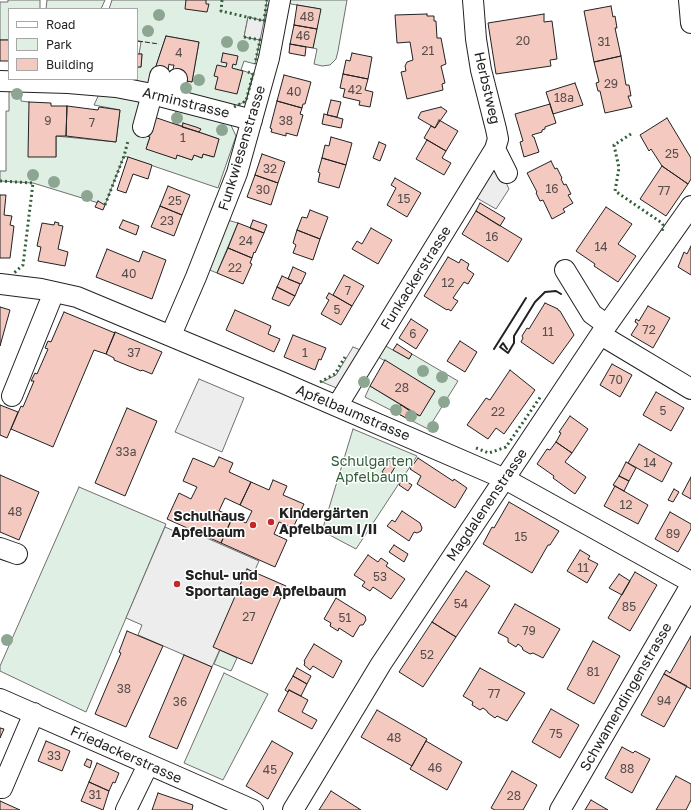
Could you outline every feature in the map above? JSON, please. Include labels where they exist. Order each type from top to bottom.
[{"type":"street","name":"Funkwiesenstrasse","points":[[171,335],[199,270],[235,179],[269,58],[280,0]]},
{"type":"street","name":"Herbstweg","points":[[474,0],[476,39],[481,70],[498,139],[495,149],[507,173]]},
{"type":"street","points":[[689,0],[691,23]]},
{"type":"street","name":"Arminstrasse","points":[[0,80],[116,87],[163,88],[252,120]]},
{"type":"street","points":[[143,127],[163,88]]},
{"type":"street","name":"Funkackerstrasse","points":[[337,406],[495,149]]},
{"type":"street","name":"Magdalenenstrasse","points":[[293,810],[374,674],[604,330],[691,206]]},
{"type":"street","points":[[565,270],[592,314],[604,330],[691,389]]},
{"type":"street","name":"Apfelbaumstrasse","points":[[0,284],[41,288],[78,297],[171,335],[505,478],[691,583]]},
{"type":"street","points":[[12,396],[54,292]]},
{"type":"street","name":"Schwamendingenstrasse","points":[[560,810],[691,583]]},
{"type":"street","name":"Friedackerstrasse","points":[[0,699],[253,810]]},
{"type":"street","points":[[0,788],[2,788],[34,714]]},
{"type":"street","points":[[126,810],[148,765]]},
{"type":"green space","points":[[8,0],[40,0],[40,8],[8,8],[8,40],[0,40],[0,2],[8,2]]},
{"type":"green space","points":[[47,0],[105,0],[101,8],[46,8]]},
{"type":"green space","points":[[112,0],[267,0],[264,21],[248,17],[244,37],[260,40],[255,64],[244,61],[241,70],[253,74],[246,101],[232,108],[181,94],[184,80],[192,82],[199,42],[166,36],[153,75],[151,88],[127,80],[138,80],[138,67],[141,67],[142,54],[139,54],[141,42],[138,41],[138,8],[109,8]]},
{"type":"green space","points":[[289,0],[347,0],[336,59],[330,65],[322,66],[314,64],[317,49],[313,48],[320,9],[291,4]]},
{"type":"green space","points":[[9,89],[21,89],[21,101],[29,102],[56,157],[56,136],[116,142],[120,110],[94,105],[100,92],[141,100],[145,135],[150,137],[147,145],[192,160],[194,155],[202,158],[203,154],[213,157],[219,139],[173,123],[176,111],[166,104],[229,121],[236,136],[218,188],[124,156],[105,205],[33,183],[0,181],[0,171],[6,171],[6,111],[9,111]]},
{"type":"green space","points":[[227,220],[238,223],[217,273],[207,269]]},
{"type":"green space","points":[[382,344],[409,359],[412,354],[458,381],[428,429],[365,397],[370,386],[419,416],[435,391],[375,355]]},
{"type":"green space","name":"Schulgarten Apfelbaum","points":[[353,429],[417,456],[356,549],[322,531]]},
{"type":"green space","points":[[79,487],[166,524],[86,712],[0,671],[0,666]]},
{"type":"green space","points":[[220,650],[237,658],[231,671],[214,664]]},
{"type":"green space","points":[[224,673],[268,694],[223,780],[184,763]]},
{"type":"shaded area","points":[[248,17],[264,21],[260,40],[244,37]]},
{"type":"shaded area","points":[[493,169],[503,176],[509,189],[496,209],[475,197]]},
{"type":"shaded area","points":[[353,347],[363,351],[339,389],[322,382],[336,375]]},
{"type":"shaded area","points":[[199,379],[244,398],[222,452],[175,432]]},
{"type":"shaded area","points":[[165,527],[181,534],[184,528],[259,561],[212,667],[138,635],[142,625],[126,618]]},
{"type":"building","points":[[186,0],[206,0],[206,4],[209,4],[207,12],[185,9]]},
{"type":"building","points":[[297,5],[321,9],[317,29],[294,25]]},
{"type":"building","points":[[611,6],[613,17],[615,16],[617,28],[615,28],[621,56],[594,62],[584,11]]},
{"type":"building","points":[[427,14],[427,16],[434,16],[434,21],[436,21],[437,38],[441,38],[446,64],[441,66],[445,83],[442,84],[443,90],[407,99],[401,72],[406,71],[405,66],[407,62],[413,60],[410,42],[397,43],[395,15]]},
{"type":"building","points":[[544,14],[544,22],[552,21],[557,59],[550,60],[551,66],[496,74],[488,23]]},
{"type":"building","points":[[294,25],[317,29],[313,48],[290,44]]},
{"type":"building","points":[[166,36],[199,42],[192,82],[171,78],[174,65],[169,64],[167,77],[153,75]]},
{"type":"building","points":[[0,40],[8,40],[8,61],[0,61]]},
{"type":"building","points":[[290,44],[306,47],[305,56],[289,53]]},
{"type":"building","points":[[223,53],[238,56],[236,65],[233,64],[232,68],[243,71],[237,94],[215,89],[218,77],[214,76],[217,65],[226,67],[227,63],[221,62]]},
{"type":"building","points":[[352,53],[372,57],[368,79],[343,74],[346,60],[350,61]]},
{"type":"building","points":[[138,54],[142,54],[141,67],[138,67]]},
{"type":"building","points":[[621,56],[626,85],[629,85],[631,96],[628,96],[632,107],[605,113],[600,91],[598,91],[596,83],[599,82],[594,62]]},
{"type":"building","points":[[343,74],[368,79],[365,90],[373,92],[370,107],[359,105],[360,101],[343,97],[345,89],[340,88]]},
{"type":"building","points":[[284,75],[311,82],[305,104],[303,104],[302,108],[277,101]]},
{"type":"building","points":[[575,83],[583,105],[553,114],[546,92]]},
{"type":"building","points":[[331,100],[341,102],[337,117],[327,115]]},
{"type":"building","points":[[277,101],[302,108],[300,114],[303,115],[297,136],[286,133],[286,136],[271,132],[272,129],[270,128]]},
{"type":"building","points":[[29,102],[51,103],[51,106],[67,106],[66,136],[56,136],[56,157],[28,157]]},
{"type":"building","points":[[550,104],[556,123],[545,127],[542,132],[532,135],[539,152],[524,157],[520,142],[523,141],[515,114]]},
{"type":"building","points":[[67,106],[98,110],[99,107],[120,110],[116,142],[66,136]]},
{"type":"building","points":[[441,107],[447,111],[435,128],[418,118],[421,112]]},
{"type":"building","points":[[324,114],[343,119],[341,128],[322,124]]},
{"type":"building","points":[[154,117],[219,139],[214,157],[203,154],[202,158],[194,155],[192,160],[177,155],[176,159],[146,149],[150,137],[144,135]]},
{"type":"building","points":[[667,118],[691,158],[691,179],[688,184],[662,166],[651,149],[649,151],[640,135]]},
{"type":"building","points":[[439,120],[458,131],[446,151],[424,138],[431,126],[435,128]]},
{"type":"building","points":[[183,123],[201,129],[199,132],[182,127]]},
{"type":"building","points":[[331,137],[352,143],[346,165],[322,158],[325,145],[329,146]]},
{"type":"building","points":[[427,140],[446,151],[442,158],[451,163],[444,175],[416,159]]},
{"type":"building","points":[[379,142],[386,145],[380,161],[373,158]]},
{"type":"building","points":[[262,154],[285,162],[278,183],[255,175]]},
{"type":"building","points":[[128,157],[152,165],[148,179],[133,174],[126,193],[117,190]]},
{"type":"building","points":[[322,158],[346,165],[339,188],[318,182],[320,173],[318,172]]},
{"type":"building","points":[[551,161],[555,169],[557,168],[564,185],[566,184],[571,194],[568,195],[573,203],[563,209],[565,212],[552,219],[543,200],[540,201],[527,173]]},
{"type":"building","points":[[662,166],[688,184],[666,216],[640,199]]},
{"type":"building","points":[[255,175],[278,183],[271,205],[247,197]]},
{"type":"building","points":[[395,178],[421,193],[407,217],[387,205],[396,188],[391,185]]},
{"type":"building","points":[[168,186],[190,195],[182,215],[160,206]]},
{"type":"building","points":[[0,195],[6,195],[4,215],[12,216],[10,225],[14,226],[10,258],[0,258]]},
{"type":"building","points":[[98,201],[105,205],[103,210],[95,207]]},
{"type":"building","points":[[480,203],[505,218],[500,226],[476,211]]},
{"type":"building","points":[[160,206],[182,215],[174,236],[151,227]]},
{"type":"building","points":[[606,207],[632,224],[618,244],[636,256],[618,282],[594,266],[595,264],[576,251]]},
{"type":"building","points":[[310,210],[328,217],[320,239],[297,230],[302,217],[307,218]]},
{"type":"building","points":[[476,211],[522,239],[508,262],[462,234]]},
{"type":"building","points":[[123,220],[139,226],[136,235],[119,228]]},
{"type":"building","points":[[253,220],[267,225],[264,233],[250,228]]},
{"type":"building","points":[[55,222],[59,223],[58,225],[63,226],[58,249],[68,252],[65,266],[38,261],[41,247],[37,246],[42,223],[54,225]]},
{"type":"building","points":[[238,223],[264,233],[252,258],[228,248]]},
{"type":"building","points":[[371,228],[392,240],[378,264],[352,249],[357,241],[362,244]]},
{"type":"building","points":[[297,230],[320,239],[313,260],[293,253],[296,245],[293,243]]},
{"type":"building","points":[[691,246],[691,275],[678,267],[684,252],[687,254]]},
{"type":"building","points":[[228,248],[252,258],[250,263],[252,264],[243,284],[217,273]]},
{"type":"building","points":[[107,249],[139,262],[143,251],[166,260],[152,299],[96,277]]},
{"type":"building","points":[[448,257],[459,263],[461,259],[469,264],[467,269],[474,274],[468,284],[464,282],[453,298],[458,301],[451,311],[424,296]]},
{"type":"building","points":[[293,267],[306,273],[301,284],[288,279]]},
{"type":"building","points":[[344,275],[364,286],[352,306],[333,295]]},
{"type":"building","points":[[282,276],[300,284],[295,296],[277,287]]},
{"type":"building","points":[[277,287],[295,296],[289,306],[272,299]]},
{"type":"building","points":[[329,293],[352,306],[341,325],[321,314],[329,300],[326,298]]},
{"type":"building","points":[[545,303],[560,311],[574,335],[553,364],[521,342],[523,338],[522,336],[527,328],[529,329]]},
{"type":"building","points":[[648,306],[670,318],[653,348],[631,335],[638,324],[635,322],[636,319],[639,321]]},
{"type":"building","points":[[0,307],[10,310],[0,346]]},
{"type":"building","points":[[235,310],[271,326],[268,334],[280,339],[274,352],[226,330]]},
{"type":"building","points":[[64,312],[115,333],[106,354],[94,350],[53,447],[11,429],[21,406],[23,407],[34,381],[31,381],[35,373],[37,374],[48,349],[45,348],[48,341],[51,342]]},
{"type":"building","points":[[411,319],[428,330],[416,349],[399,338]]},
{"type":"building","points":[[115,332],[162,352],[152,374],[114,360],[114,358],[106,354]]},
{"type":"building","points":[[293,335],[326,348],[321,360],[319,359],[315,370],[284,357]]},
{"type":"building","points":[[460,341],[477,352],[465,372],[447,361]]},
{"type":"building","points":[[397,344],[412,354],[409,359],[393,350]]},
{"type":"building","points":[[385,360],[435,391],[420,416],[370,386]]},
{"type":"building","points":[[612,364],[632,375],[620,397],[600,385]]},
{"type":"building","points":[[510,370],[535,390],[504,434],[496,428],[488,439],[467,425],[486,398],[490,400]]},
{"type":"building","points":[[656,392],[684,408],[671,431],[643,415]]},
{"type":"building","points":[[0,405],[18,412],[7,438],[0,435]]},
{"type":"building","points":[[401,405],[410,411],[406,418],[397,413]]},
{"type":"building","points":[[127,408],[157,421],[125,496],[95,483]]},
{"type":"building","points":[[570,416],[588,429],[572,453],[556,442],[561,433],[559,432]]},
{"type":"building","points":[[556,442],[572,453],[565,462],[586,477],[575,494],[537,464],[547,449],[550,450]]},
{"type":"building","points":[[639,444],[672,463],[662,482],[628,463]]},
{"type":"building","points":[[219,457],[233,463],[229,472],[251,482],[240,505],[225,498],[219,511],[233,516],[221,543],[167,519],[179,493],[191,499],[197,487],[183,481],[193,458],[214,467]]},
{"type":"building","points":[[391,458],[398,462],[389,477],[382,472]]},
{"type":"building","points":[[418,458],[453,481],[454,479],[467,488],[455,508],[417,484],[421,476],[410,469]]},
{"type":"building","points":[[626,462],[636,468],[629,481],[619,476]]},
{"type":"building","points":[[0,475],[39,492],[19,540],[0,532]]},
{"type":"building","points":[[619,476],[629,481],[624,491],[613,485]]},
{"type":"building","points":[[691,477],[691,499],[682,494]]},
{"type":"building","points":[[403,479],[412,485],[408,491],[399,485]]},
{"type":"building","name":"Schulhaus Apfelbaum","points":[[273,480],[287,486],[283,495],[304,504],[293,528],[279,522],[274,534],[287,540],[275,567],[221,543],[233,516],[246,523],[252,511],[240,505],[251,482],[269,490]]},
{"type":"building","points":[[615,486],[648,505],[638,524],[604,506]]},
{"type":"building","points":[[674,489],[679,492],[673,502],[668,500]]},
{"type":"building","points":[[509,502],[559,531],[550,545],[548,545],[532,573],[483,544],[492,527],[494,528]]},
{"type":"building","points":[[402,511],[420,523],[422,528],[421,531],[417,533],[414,532],[409,541],[387,526],[392,520],[395,522]]},
{"type":"building","points":[[670,512],[691,524],[691,529],[678,552],[655,539]]},
{"type":"building","points":[[394,545],[408,554],[404,562],[389,552]]},
{"type":"building","points":[[580,550],[590,556],[588,559],[598,564],[587,583],[567,571]]},
{"type":"building","points":[[368,555],[378,562],[381,558],[388,563],[386,566],[405,579],[391,599],[373,587],[370,591],[362,586],[365,582],[354,575]]},
{"type":"building","points":[[247,569],[286,586],[252,664],[213,647]]},
{"type":"building","points":[[466,571],[490,586],[456,637],[432,622]]},
{"type":"building","points":[[635,572],[657,585],[630,631],[608,618]]},
{"type":"building","points":[[619,574],[630,581],[622,595],[609,588]]},
{"type":"building","points":[[336,598],[365,616],[366,620],[363,625],[360,625],[353,637],[339,628],[338,631],[330,626],[331,623],[324,619]]},
{"type":"building","points":[[515,604],[560,629],[543,658],[533,653],[530,654],[523,650],[518,644],[516,647],[508,642],[508,638],[498,633]]},
{"type":"building","points":[[432,622],[456,637],[423,687],[399,672]]},
{"type":"building","points":[[127,631],[163,646],[126,727],[95,714],[121,653],[119,652]]},
{"type":"building","points":[[691,636],[691,689],[664,674],[666,670],[670,673]]},
{"type":"building","points":[[593,641],[620,656],[594,704],[567,689]]},
{"type":"building","points":[[314,644],[342,661],[333,678],[313,666],[310,670],[304,665],[304,661]]},
{"type":"building","points":[[184,655],[212,667],[177,749],[149,737]]},
{"type":"building","points":[[297,668],[311,676],[307,684],[293,676]]},
{"type":"building","points":[[480,668],[525,693],[507,721],[497,716],[495,718],[483,708],[480,710],[472,705],[473,702],[463,696]]},
{"type":"building","points":[[664,674],[687,686],[664,727],[641,715]]},
{"type":"building","points":[[293,676],[307,684],[301,696],[289,690],[288,692],[285,690]]},
{"type":"building","points":[[289,690],[308,700],[302,712],[317,720],[312,729],[278,711]]},
{"type":"building","points":[[551,709],[579,725],[560,758],[532,742]]},
{"type":"building","points":[[377,710],[427,739],[412,766],[361,737]]},
{"type":"building","points":[[0,728],[4,729],[0,738]]},
{"type":"building","points":[[46,741],[70,751],[62,771],[38,761]]},
{"type":"building","points":[[272,741],[293,753],[268,799],[246,786]]},
{"type":"building","points":[[426,741],[462,762],[447,790],[410,769]]},
{"type":"building","points":[[622,747],[633,753],[635,751],[650,759],[632,793],[605,778]]},
{"type":"building","points":[[87,759],[92,761],[90,768],[84,765]]},
{"type":"building","points":[[97,763],[119,773],[115,783],[113,782],[109,791],[89,782]]},
{"type":"building","points":[[512,771],[537,785],[523,810],[495,810],[491,808]]},
{"type":"building","points":[[676,776],[691,784],[691,800],[686,810],[656,810]]},
{"type":"building","points":[[89,782],[109,791],[103,810],[81,801]]},
{"type":"building","points":[[331,791],[361,810],[319,810]]},
{"type":"building","points":[[158,793],[193,805],[192,810],[152,810]]},
{"type":"building","points":[[591,800],[608,810],[585,810]]},
{"type":"building","points":[[0,801],[20,810],[0,810]]},
{"type":"hedge","points":[[222,0],[221,11],[264,21],[267,0]]},
{"type":"hedge","points":[[244,37],[260,40],[255,64]]},
{"type":"hedge","points":[[234,107],[246,101],[253,74],[248,72]]},
{"type":"hedge","points":[[631,134],[614,145],[619,168],[615,191],[662,223],[662,232]]},
{"type":"hedge","points":[[105,205],[124,156],[128,141]]},
{"type":"hedge","points":[[0,181],[33,183],[23,265],[14,273]]},
{"type":"hedge","points":[[320,382],[335,374],[345,357]]},
{"type":"hedge","points":[[476,448],[489,453],[506,447],[541,396]]},
{"type":"fence","points":[[138,41],[159,44]]},
{"type":"wall","points":[[507,349],[503,343],[500,347],[508,353],[514,343],[514,336],[535,302],[545,292],[556,291],[561,294]]},
{"type":"wall","points":[[494,349],[526,298]]},
{"type":"place","name":"Kindergärten Apfelbaum I/II","points":[[271,522]]},
{"type":"place","name":"Schulhaus Apfelbaum","points":[[253,525]]},
{"type":"place","name":"Schul- und Sportanlage Apfelbaum","points":[[177,584]]}]
